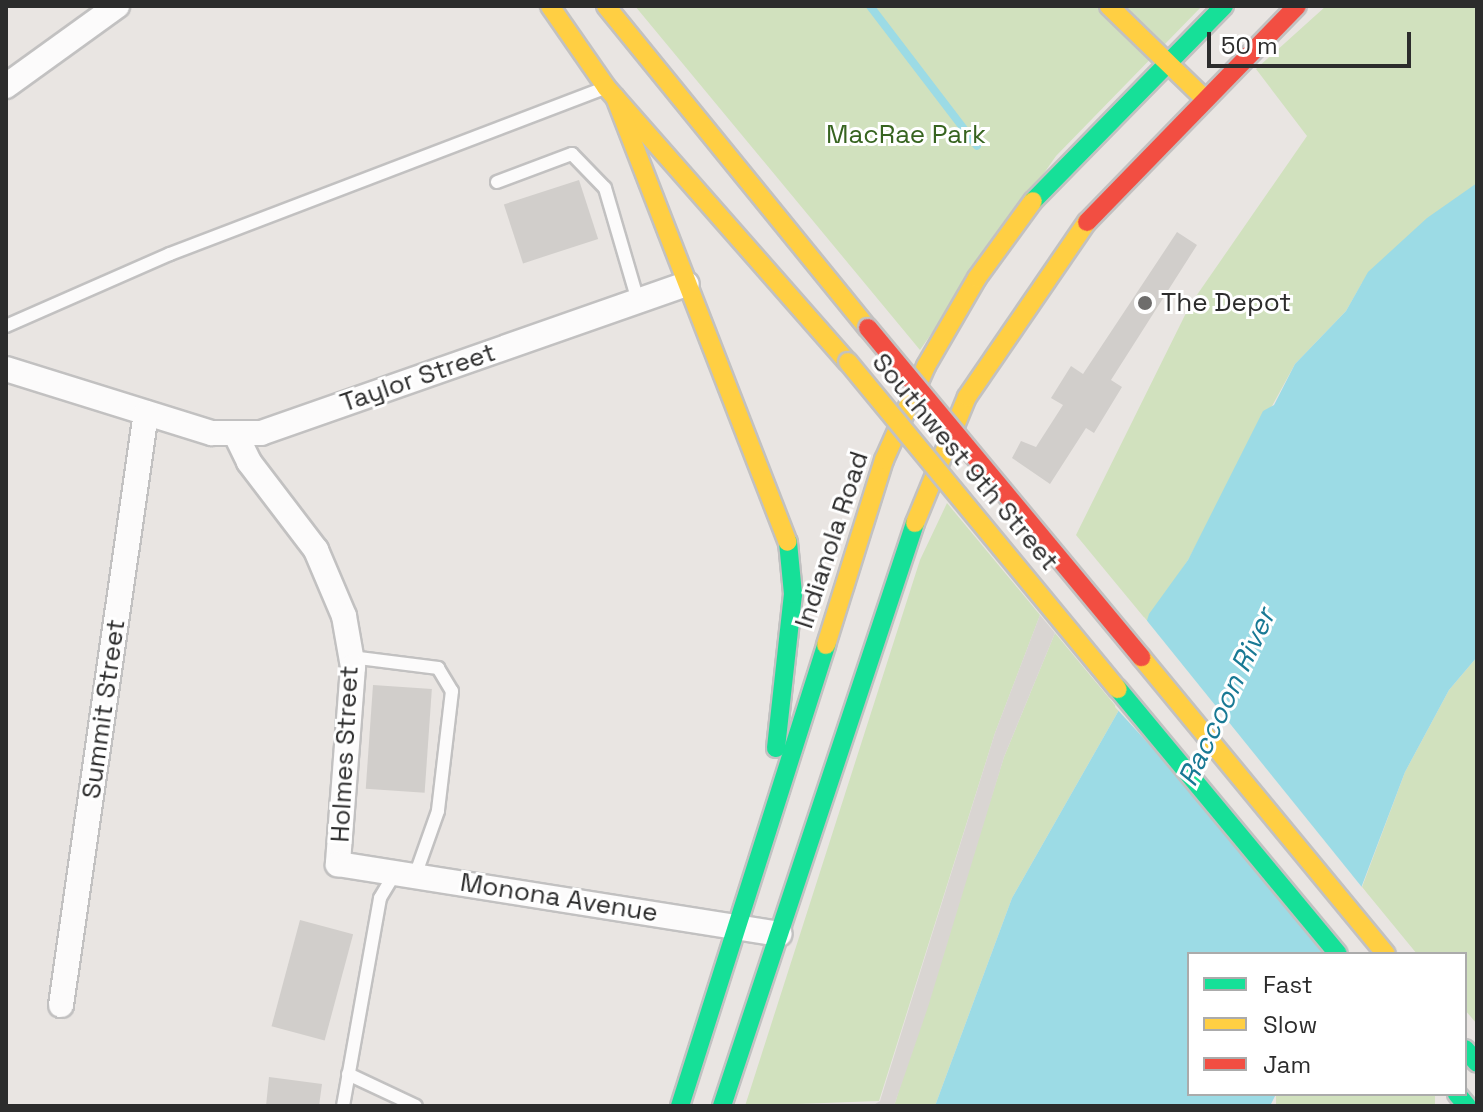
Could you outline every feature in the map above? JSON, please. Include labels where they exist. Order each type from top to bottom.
[{"type":"main road","name":"Southwest 9th Street","points":[[550,6],[611,92],[848,362],[1336,952]]},
{"type":"main road","name":"Southwest 9th Street","points":[[606,6],[1384,952]]},
{"type":"main road","points":[[1109,6],[1204,98]]},
{"type":"main road","name":"Indianola Road","points":[[680,1106],[884,460],[926,366],[977,278],[1038,195],[1164,60],[1224,6]]},
{"type":"main road","points":[[722,1106],[906,546],[967,397],[1068,242],[1204,98],[1297,6]]},
{"type":"main road","points":[[611,92],[687,284],[765,460],[786,525],[793,594],[768,824]]},
{"type":"street","points":[[6,86],[117,6]]},
{"type":"street","name":"Taylor Street","points":[[6,369],[146,413],[236,435],[261,433],[687,284]]},
{"type":"street","name":"Summit Street","points":[[61,1005],[146,413]]},
{"type":"street","name":"Holmes Street","points":[[236,435],[332,580],[351,657],[338,864]]},
{"type":"street","name":"Monona Avenue","points":[[338,864],[779,934]]},
{"type":"lane","points":[[6,326],[170,254],[611,92]]},
{"type":"lane","points":[[497,182],[572,154],[605,188],[638,301]]},
{"type":"lane","points":[[343,1106],[380,898],[405,874],[438,811],[452,691],[438,668],[351,657]]},
{"type":"lane","points":[[348,1074],[416,1106]]},
{"type":"green space","name":"MacRae Park","points":[[635,6],[1202,6],[1056,156],[920,350]]},
{"type":"green space","points":[[1326,6],[1477,6],[1477,198],[1362,283],[1346,311],[1295,364],[1188,560],[1147,621],[1076,535],[1190,305],[1307,136],[1256,69]]},
{"type":"green space","points":[[947,503],[1040,615],[995,733],[879,1101],[745,1106],[920,560]]},
{"type":"green space","points":[[1055,633],[1119,710],[1012,898],[935,1106],[894,1106],[1004,757]]},
{"type":"green space","points":[[1477,657],[1477,1024],[1467,1012],[1467,952],[1415,952],[1362,887],[1405,772],[1449,690]]},
{"type":"green space","points":[[1276,1096],[1435,1096],[1435,1106],[1276,1106]]},
{"type":"shaded area","points":[[1040,615],[1055,633],[1004,757],[928,1007],[894,1106],[872,1106],[880,1101],[995,733]]},
{"type":"water","name":"Raccoon River","points":[[1477,183],[1477,657],[1449,690],[1405,772],[1337,952],[1187,952],[1187,1096],[1275,1096],[1270,1106],[935,1106],[1012,898],[1119,710],[1149,614],[1188,560],[1263,411],[1274,405],[1295,364],[1346,311],[1368,272],[1427,218]]},
{"type":"pier","points":[[1144,617],[1365,891],[1342,952],[1339,952],[1115,707]]},
{"type":"building","points":[[579,180],[598,239],[523,263],[504,204]]},
{"type":"building","name":"The Depot","points":[[1177,232],[1197,245],[1111,380],[1122,387],[1094,433],[1086,428],[1050,484],[1012,458],[1021,441],[1036,447],[1063,405],[1051,398],[1071,366],[1083,374]]},
{"type":"building","points":[[373,685],[432,689],[425,793],[366,789]]},
{"type":"building","points":[[300,920],[353,934],[325,1040],[272,1026]]},
{"type":"building","points":[[269,1077],[322,1084],[319,1106],[266,1106]]},
{"type":"waterway","points":[[870,6],[977,146]]},
{"type":"traffic: fast","points":[[1033,201],[1224,6]]},
{"type":"traffic: fast","points":[[722,1106],[915,523]]},
{"type":"traffic: fast","points":[[776,748],[793,594],[788,542]]},
{"type":"traffic: fast","points":[[680,1106],[826,645]]},
{"type":"traffic: fast","points":[[1118,689],[1336,952]]},
{"type":"traffic: fast","points":[[1467,1051],[1477,1063]]},
{"type":"traffic: fast","points":[[1459,1096],[1467,1106]]},
{"type":"traffic: slow","points":[[550,6],[606,87],[848,362]]},
{"type":"traffic: slow","points":[[606,6],[868,328]]},
{"type":"traffic: slow","points":[[1109,6],[1204,98]]},
{"type":"traffic: slow","points":[[615,97],[788,542]]},
{"type":"traffic: slow","points":[[826,645],[884,460],[926,366],[977,278],[1033,201]]},
{"type":"traffic: slow","points":[[915,523],[967,397],[1087,222]]},
{"type":"traffic: slow","points":[[848,362],[1118,689]]},
{"type":"traffic: slow","points":[[1141,657],[1384,952]]},
{"type":"traffic: jam","points":[[1087,222],[1297,6]]},
{"type":"traffic: jam","points":[[868,328],[1141,657]]},
{"type":"place","name":"The Depot","points":[[1145,303]]}]
